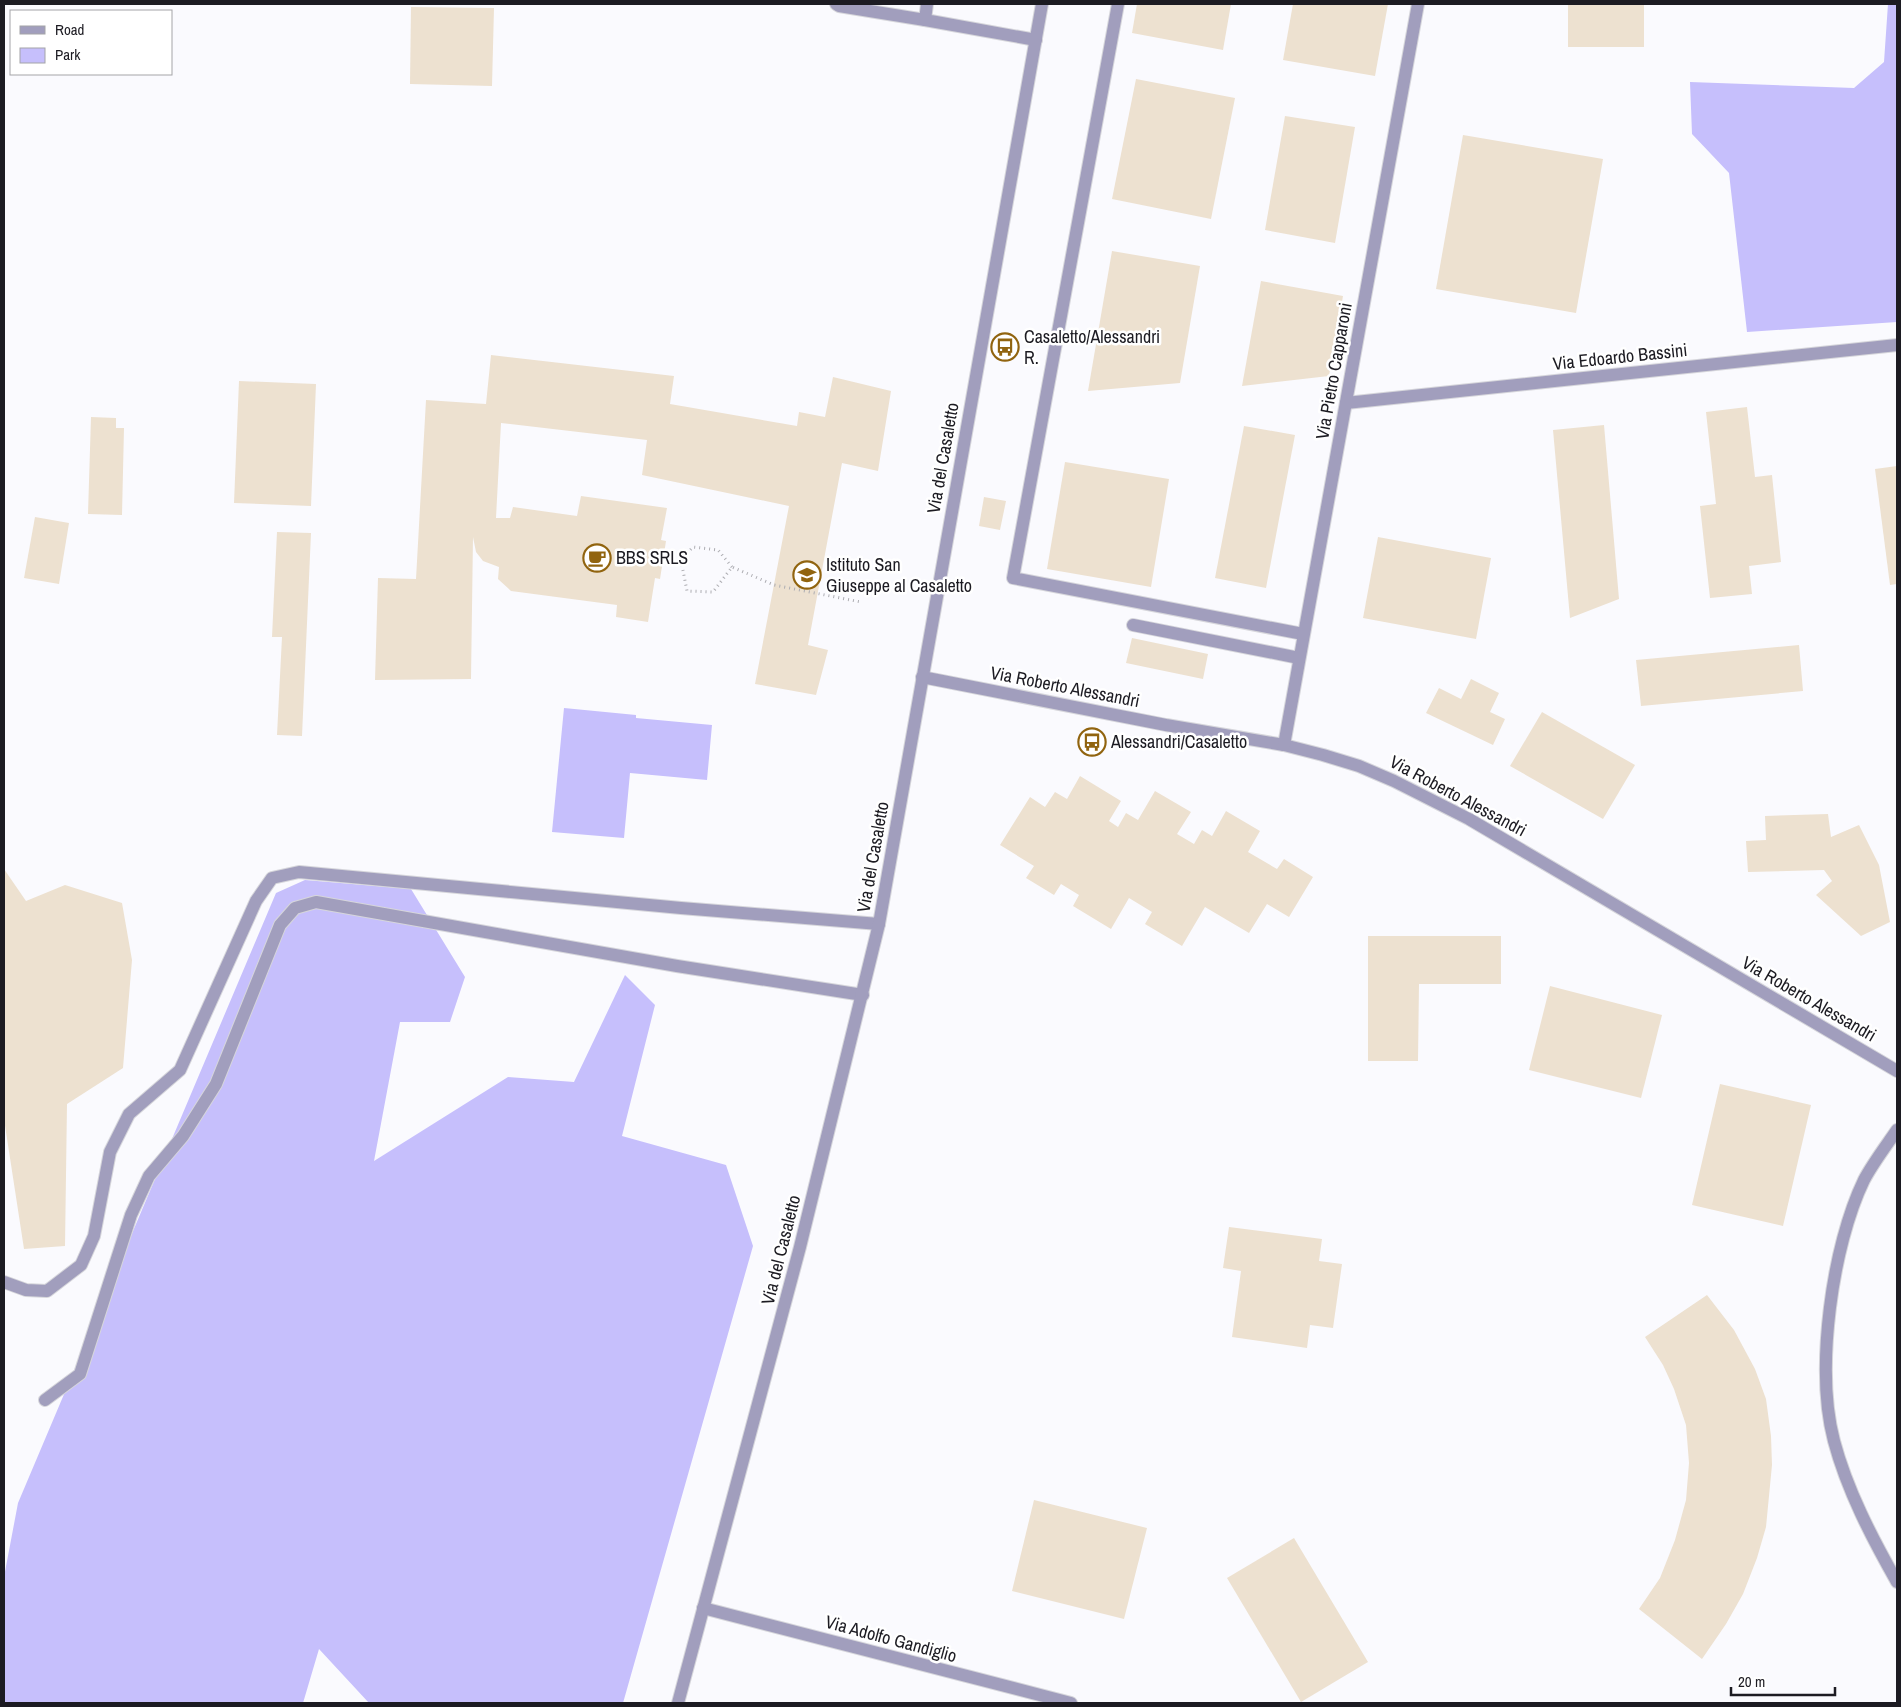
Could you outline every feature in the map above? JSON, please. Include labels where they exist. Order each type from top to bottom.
[{"type":"street","points":[[836,4],[1036,40]]},
{"type":"street","points":[[925,20],[927,4]]},
{"type":"street","name":"Via del Casaletto","points":[[678,1703],[800,1247],[863,996],[879,924],[1042,4]]},
{"type":"street","points":[[1118,4],[1012,578],[1304,634]]},
{"type":"street","name":"Via Pietro Capparoni","points":[[1284,745],[1418,4]]},
{"type":"street","name":"Via Edoardo Bassini","points":[[1346,403],[1897,345]]},
{"type":"street","points":[[1133,625],[1299,658]]},
{"type":"street","name":"Via Roberto Alessandri","points":[[922,677],[1166,725],[1284,745],[1359,766],[1432,798],[1897,1071]]},
{"type":"street","points":[[4,1282],[26,1290],[47,1291],[80,1265],[94,1236],[110,1152],[129,1114],[180,1070],[256,901],[272,878],[299,872],[681,908],[879,924]]},
{"type":"street","points":[[45,1400],[80,1374],[131,1215],[148,1176],[183,1136],[216,1084],[280,925],[295,908],[316,902],[678,966],[863,996]]},
{"type":"street","points":[[1897,1130],[1865,1178],[1849,1219],[1834,1284],[1827,1365],[1833,1439],[1860,1512],[1897,1582]]},
{"type":"street","name":"Via Adolfo Gandiglio","points":[[703,1608],[1071,1703]]},
{"type":"path","points":[[732,568],[713,592],[687,591],[681,560],[693,547],[718,550],[732,568],[774,585],[861,602]]},
{"type":"green space","points":[[1888,4],[1897,4],[1897,322],[1747,332],[1729,173],[1692,134],[1690,82],[1854,88],[1884,62]]},
{"type":"green space","points":[[564,708],[636,715],[636,718],[712,725],[707,780],[630,773],[624,838],[552,832]]},
{"type":"green space","points":[[305,880],[411,889],[465,977],[450,1022],[400,1022],[374,1161],[508,1077],[574,1082],[625,975],[655,1005],[622,1136],[726,1165],[753,1246],[623,1703],[369,1703],[319,1649],[303,1703],[4,1703],[4,1577],[18,1503],[276,893]]},
{"type":"building","points":[[1137,4],[1231,4],[1223,50],[1132,33]]},
{"type":"building","points":[[1293,4],[1388,4],[1375,76],[1283,60]]},
{"type":"building","points":[[1568,4],[1644,4],[1644,47],[1568,47]]},
{"type":"building","points":[[411,7],[494,8],[492,86],[410,84]]},
{"type":"building","points":[[1136,79],[1235,98],[1211,219],[1112,199]]},
{"type":"building","points":[[1285,116],[1355,127],[1335,243],[1265,230]]},
{"type":"building","points":[[1463,135],[1603,159],[1576,313],[1436,289]]},
{"type":"building","points":[[1112,251],[1200,266],[1180,383],[1088,391]]},
{"type":"building","points":[[1261,281],[1343,296],[1329,376],[1242,386]]},
{"type":"building","points":[[491,355],[674,376],[670,404],[797,426],[799,412],[825,417],[833,377],[891,391],[878,471],[842,463],[808,645],[828,650],[816,695],[755,684],[789,506],[642,475],[647,440],[501,423],[496,518],[510,518],[513,507],[577,516],[581,496],[667,508],[661,540],[666,541],[660,579],[655,578],[648,622],[616,617],[617,605],[511,591],[498,579],[499,567],[483,561],[476,552],[473,537],[471,679],[375,680],[378,578],[416,579],[426,400],[486,404]]},
{"type":"building","points":[[239,381],[316,384],[311,506],[234,503]]},
{"type":"building","points":[[1747,407],[1755,477],[1772,475],[1781,562],[1749,566],[1752,594],[1710,598],[1700,506],[1716,504],[1706,412]]},
{"type":"building","points":[[91,417],[116,418],[116,428],[124,428],[122,515],[88,514]]},
{"type":"building","points":[[1604,425],[1619,599],[1570,618],[1553,430]]},
{"type":"building","points":[[1244,426],[1295,435],[1266,588],[1215,578]]},
{"type":"building","points":[[1065,462],[1169,479],[1151,587],[1047,569]]},
{"type":"building","points":[[1897,466],[1897,584],[1890,585],[1875,469]]},
{"type":"building","points":[[984,497],[1006,501],[1000,530],[979,526]]},
{"type":"building","points":[[35,517],[69,523],[59,584],[24,578]]},
{"type":"building","points":[[277,532],[311,533],[302,736],[277,735],[282,637],[272,637]]},
{"type":"building","points":[[1378,537],[1491,558],[1476,639],[1363,618]]},
{"type":"building","points":[[1132,638],[1208,654],[1203,679],[1126,663]]},
{"type":"building","points":[[1799,645],[1803,691],[1641,706],[1636,660]]},
{"type":"building","points":[[1471,679],[1499,693],[1490,712],[1505,719],[1493,745],[1426,713],[1439,688],[1461,699]]},
{"type":"building","points":[[1542,712],[1635,765],[1603,819],[1510,766]]},
{"type":"building","points":[[1080,776],[1121,801],[1109,821],[1118,827],[1126,813],[1138,820],[1155,791],[1191,812],[1177,834],[1194,844],[1202,830],[1212,836],[1226,811],[1260,831],[1248,852],[1277,869],[1284,859],[1313,877],[1289,917],[1267,904],[1249,933],[1205,907],[1182,946],[1145,924],[1152,912],[1129,898],[1111,929],[1073,906],[1079,895],[1061,884],[1054,895],[1026,878],[1034,866],[1000,845],[1030,797],[1045,807],[1055,792],[1067,799]]},
{"type":"building","points":[[1828,814],[1831,837],[1859,825],[1879,865],[1890,922],[1861,936],[1816,895],[1832,881],[1824,870],[1748,872],[1746,841],[1766,840],[1765,816]]},
{"type":"building","points":[[4,869],[26,901],[65,885],[122,903],[132,960],[123,1068],[67,1104],[65,1246],[24,1249],[4,1119]]},
{"type":"building","points":[[1368,936],[1501,936],[1501,984],[1419,984],[1418,1061],[1368,1061]]},
{"type":"building","points":[[1550,986],[1662,1015],[1641,1098],[1529,1070]]},
{"type":"building","points":[[1720,1084],[1811,1105],[1783,1226],[1692,1205]]},
{"type":"building","points":[[1229,1227],[1322,1239],[1319,1261],[1342,1264],[1333,1328],[1310,1325],[1307,1348],[1232,1337],[1241,1271],[1223,1268]]},
{"type":"building","points":[[1707,1295],[1734,1330],[1755,1369],[1766,1399],[1771,1436],[1772,1465],[1766,1527],[1757,1558],[1743,1594],[1726,1624],[1702,1659],[1639,1609],[1660,1578],[1675,1540],[1686,1500],[1689,1463],[1686,1425],[1674,1389],[1663,1365],[1645,1337]]},
{"type":"building","points":[[1034,1500],[1147,1528],[1124,1619],[1012,1591]]},
{"type":"building","points":[[1294,1538],[1368,1662],[1301,1702],[1227,1578]]},
{"type":"place","name":"Casaletto/Alessandri R.","points":[[1005,347]]},
{"type":"place","name":"BBS SRLS","points":[[597,558]]},
{"type":"place","name":"Istituto San Giuseppe al Casaletto","points":[[807,575]]},
{"type":"place","name":"Alessandri/Casaletto","points":[[1092,742]]}]
